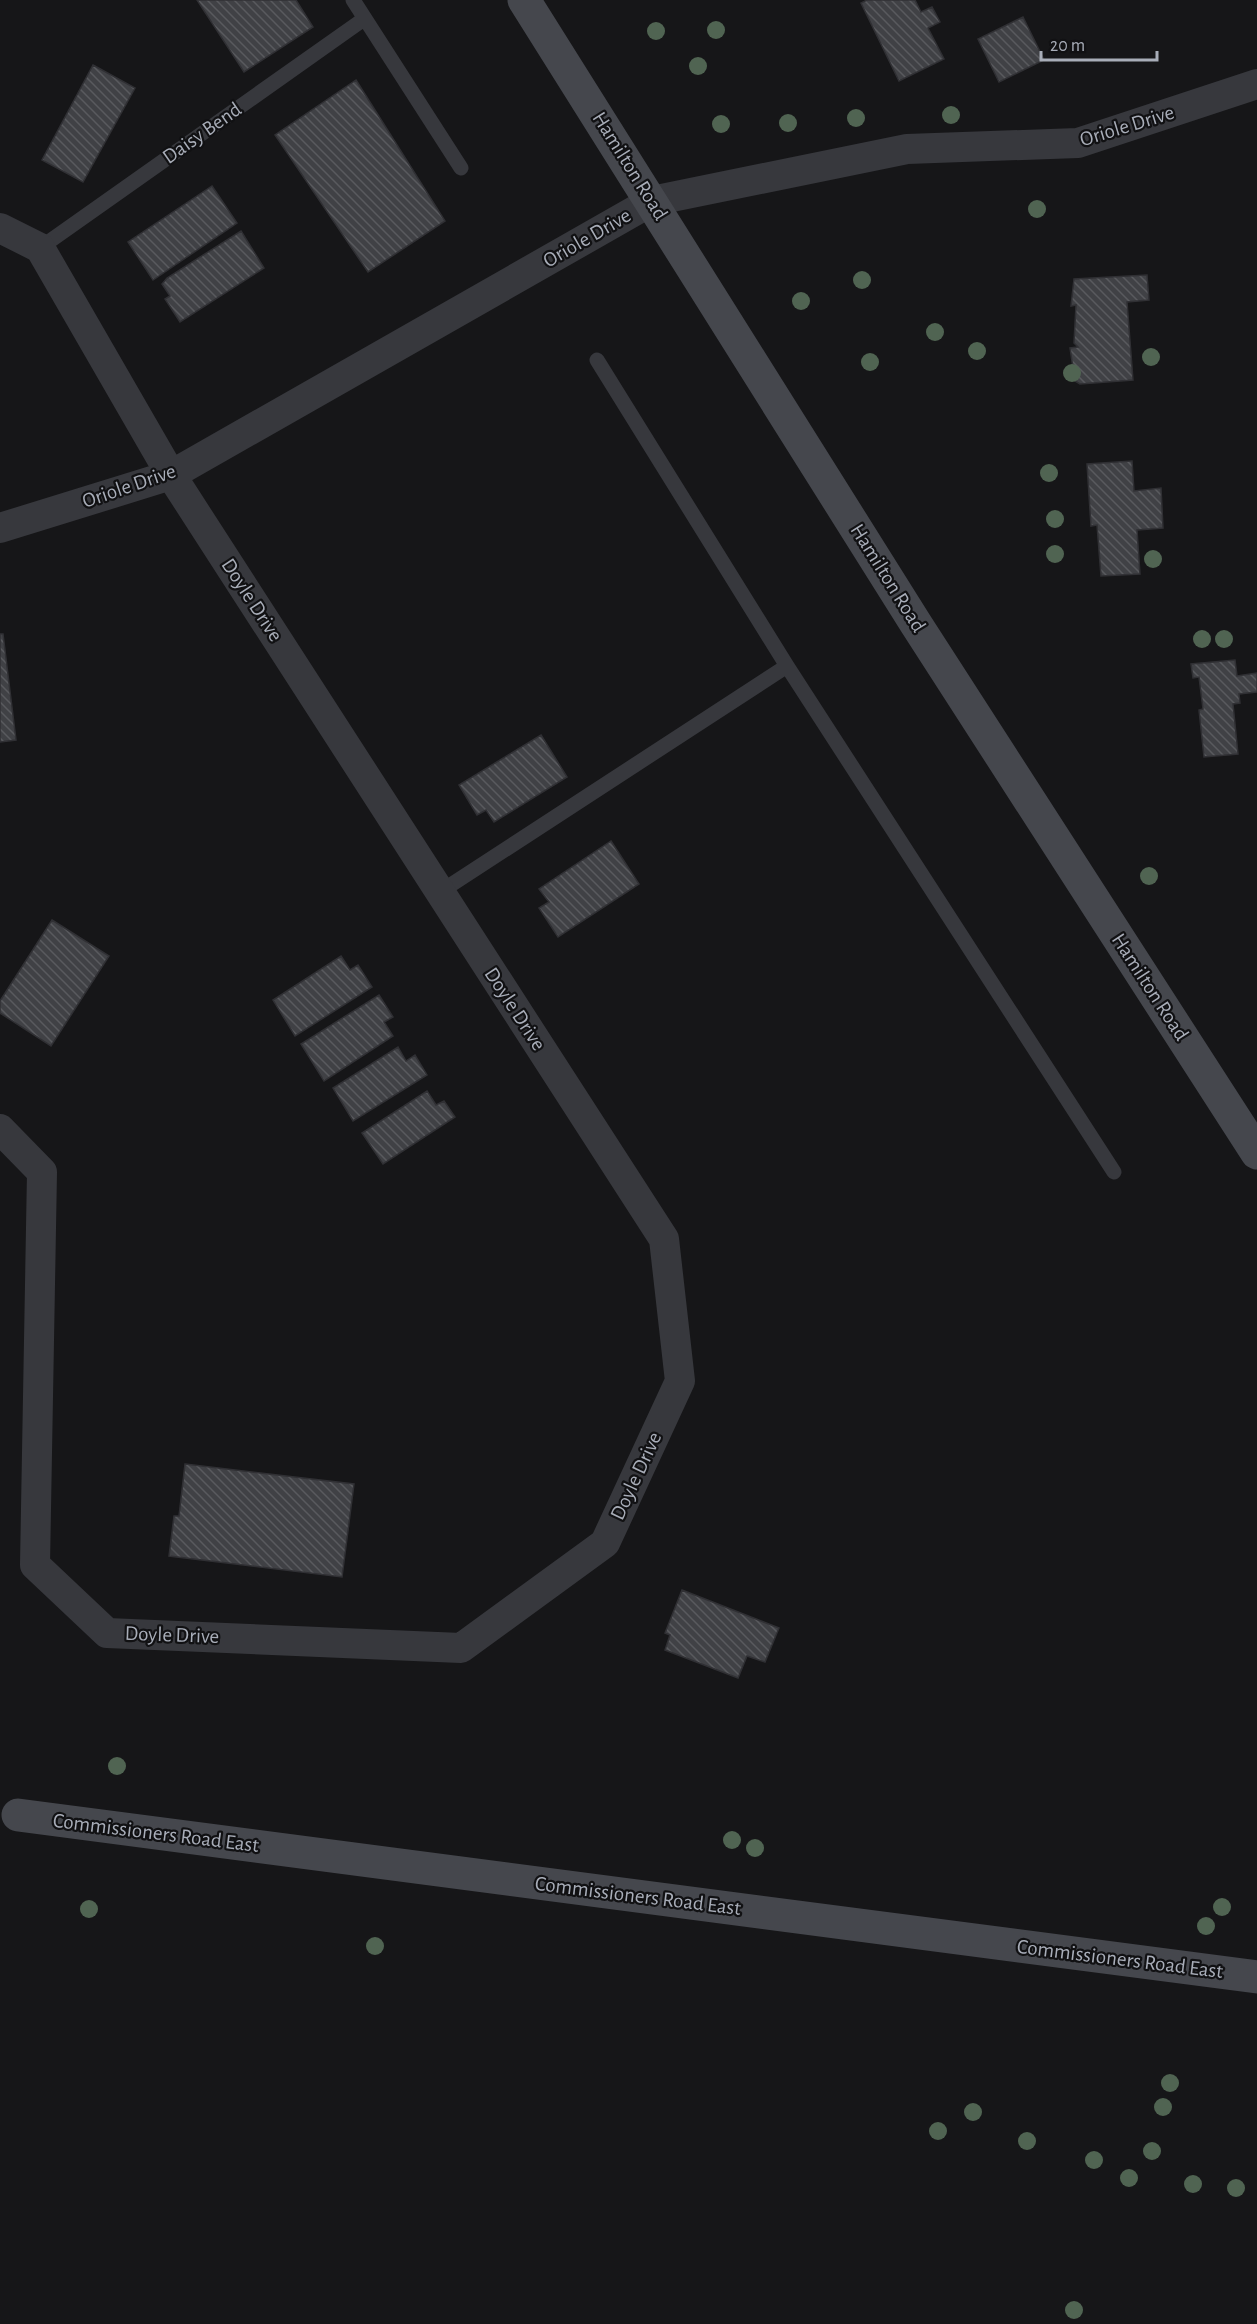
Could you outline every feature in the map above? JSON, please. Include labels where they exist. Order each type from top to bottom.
[{"type":"main road","name":"Hamilton Road","points":[[524,0],[916,624],[1257,1153]]},
{"type":"main road","name":"Commissioners Road East","points":[[6,1813],[1257,1977]]},
{"type":"street","name":"Oriole Drive","points":[[0,528],[171,475],[652,201],[907,149],[1078,143],[1257,84]]},
{"type":"street","points":[[0,228],[40,248],[171,475]]},
{"type":"street","name":"Doyle Drive","points":[[0,1129],[42,1172],[35,1566],[107,1633],[461,1647],[605,1543],[680,1381],[664,1239],[171,475]]},
{"type":"lane","points":[[353,0],[461,168]]},
{"type":"lane","name":"Daisy Bend","points":[[40,248],[364,19]]},
{"type":"lane","points":[[597,360],[787,666],[1114,1172]]},
{"type":"lane","points":[[440,892],[787,666]]},
{"type":"building","points":[[197,0],[296,0],[313,27],[244,72]]},
{"type":"building","points":[[867,0],[915,0],[921,12],[932,7],[940,22],[928,28],[944,59],[899,81],[861,3]]},
{"type":"building","points":[[1023,17],[1044,60],[999,82],[978,39]]},
{"type":"building","points":[[93,65],[135,88],[83,182],[42,160]]},
{"type":"building","points":[[356,80],[445,221],[368,272],[275,135]]},
{"type":"building","points":[[212,186],[237,223],[153,280],[128,242]]},
{"type":"building","points":[[241,231],[264,268],[180,322],[165,299],[170,296],[162,284],[167,278]]},
{"type":"building","points":[[1147,275],[1149,300],[1127,302],[1133,380],[1080,384],[1075,381],[1070,348],[1078,347],[1074,343],[1076,305],[1071,306],[1074,279]]},
{"type":"building","points":[[1132,461],[1134,491],[1161,488],[1163,528],[1137,530],[1140,574],[1101,576],[1097,525],[1091,526],[1087,464]]},
{"type":"building","points":[[0,634],[3,634],[16,740],[0,742]]},
{"type":"building","points":[[1235,660],[1237,676],[1257,673],[1257,692],[1239,694],[1240,703],[1233,704],[1238,754],[1204,757],[1199,710],[1203,709],[1199,677],[1193,678],[1191,664]]},
{"type":"building","points":[[541,735],[567,777],[494,822],[486,810],[477,815],[459,785]]},
{"type":"building","points":[[611,841],[639,884],[558,937],[539,908],[549,902],[539,889]]},
{"type":"building","points":[[52,920],[109,956],[51,1046],[0,1013],[0,1001]]},
{"type":"building","points":[[341,956],[350,970],[358,965],[372,987],[295,1036],[273,1000]]},
{"type":"building","points":[[379,995],[393,1017],[384,1022],[393,1036],[324,1081],[301,1044]]},
{"type":"building","points":[[398,1047],[406,1061],[415,1055],[427,1075],[353,1121],[333,1088]]},
{"type":"building","points":[[427,1091],[436,1105],[444,1101],[455,1117],[383,1164],[362,1133]]},
{"type":"building","points":[[185,1464],[354,1484],[342,1577],[169,1556],[174,1516],[179,1516]]},
{"type":"building","points":[[682,1590],[779,1628],[765,1662],[747,1656],[738,1678],[665,1650],[670,1635],[665,1633]]}]
